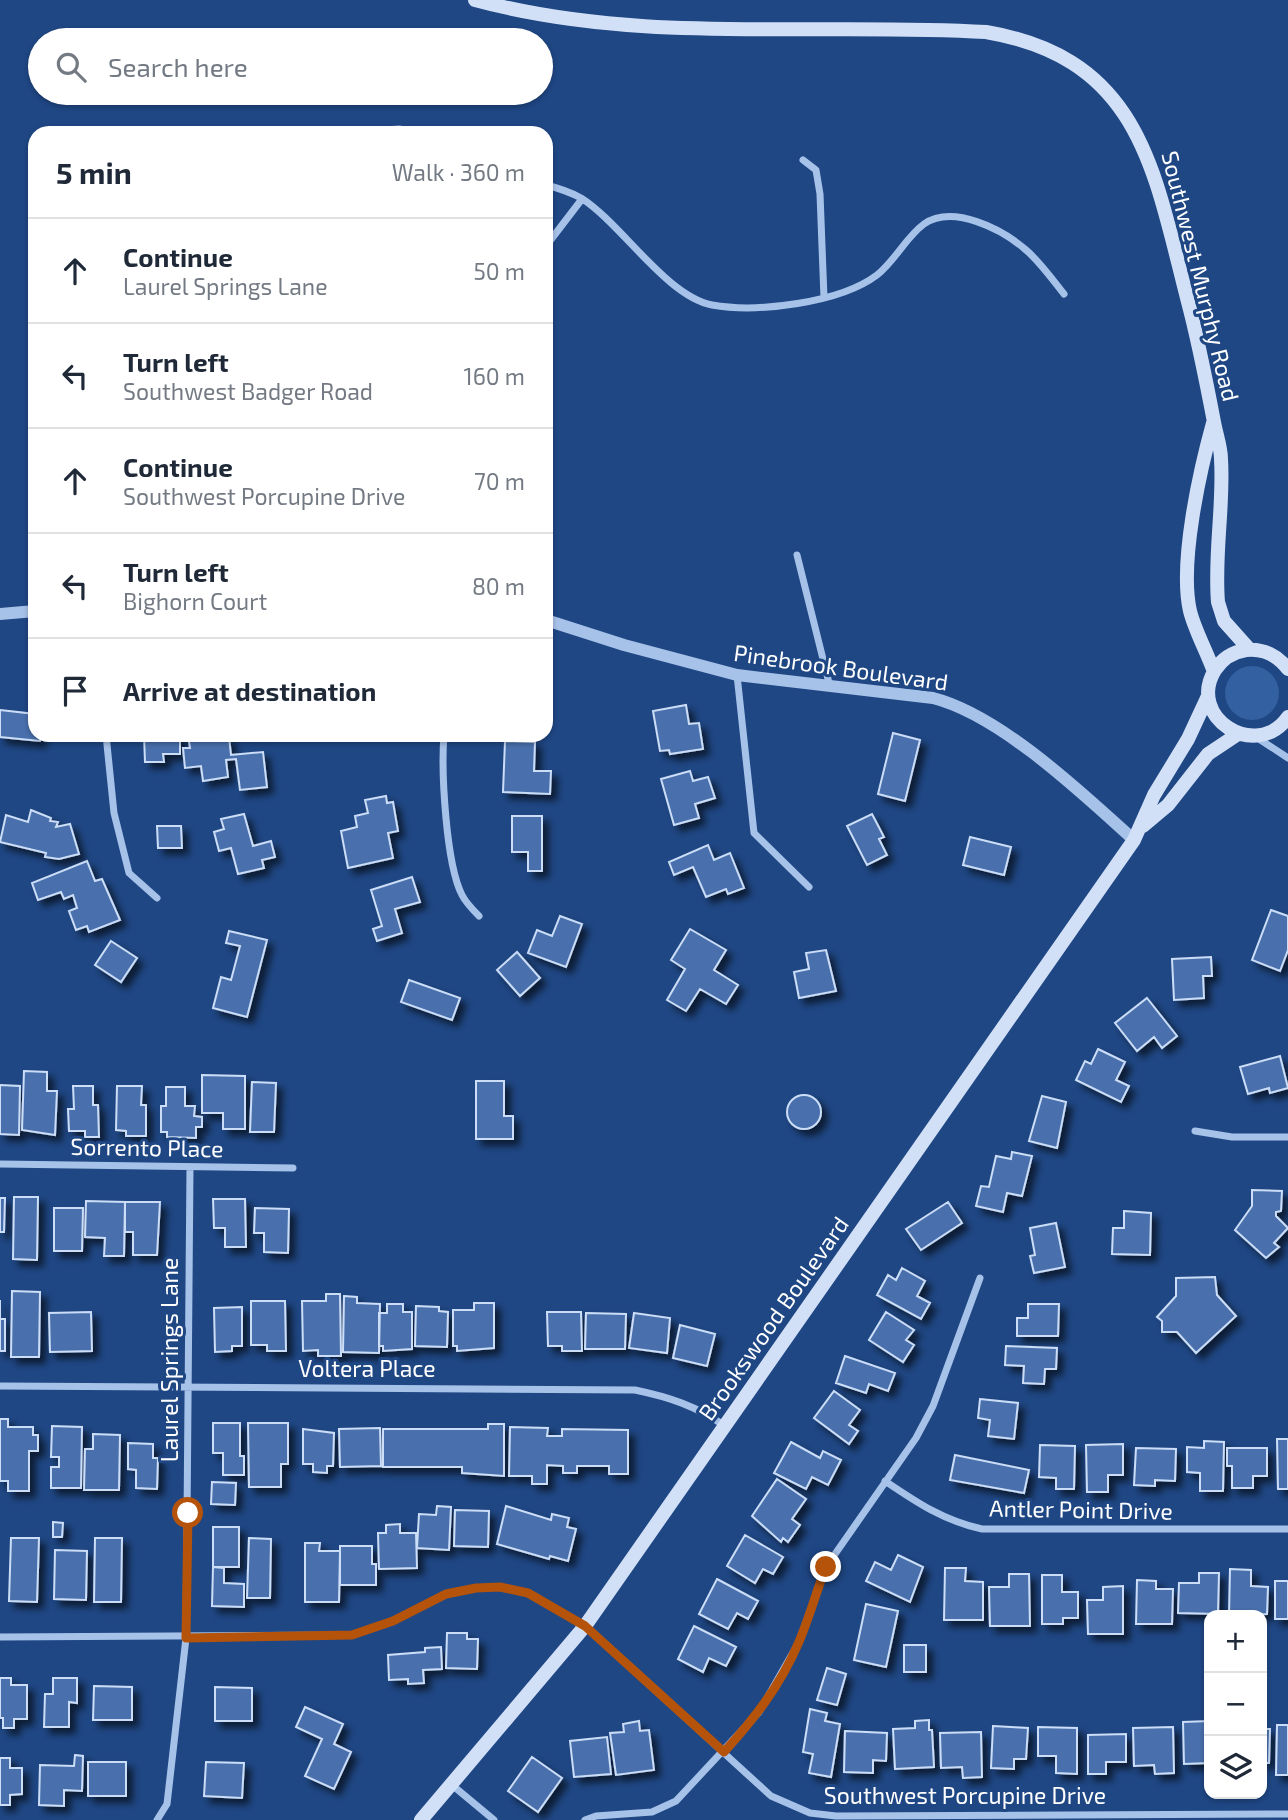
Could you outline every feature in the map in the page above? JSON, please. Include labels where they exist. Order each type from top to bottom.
[{"type":"main road","name":"Southwest Murphy Road","points":[[475,0],[516,6],[576,22],[986,32],[1015,37],[1067,60],[1111,95],[1130,120],[1147,151],[1205,365],[1213,421],[1222,457],[1218,602],[1224,621],[1248,649]]},
{"type":"main road","name":"Southwest Murphy Road","points":[[1213,421],[1204,455],[1187,584],[1191,613],[1214,672]]},
{"type":"main road","points":[[1214,672],[1225,659],[1248,649],[1281,654],[1288,669]]},
{"type":"main road","name":"Brookswood Boulevard","points":[[421,1820],[585,1626],[1134,839],[1142,827],[1154,795],[1188,739],[1208,696],[1214,672]]},
{"type":"main road","points":[[1208,696],[1217,720],[1238,734],[1255,736],[1271,732],[1288,717]]},
{"type":"main road","name":"Brookswood Boulevard","points":[[1142,827],[1168,805],[1208,754],[1238,734]]},
{"type":"street","points":[[803,160],[816,170],[820,194],[824,298]]},
{"type":"street","points":[[553,188],[582,199],[684,293],[710,304],[746,308],[824,298],[853,289],[878,274],[922,226],[938,216],[956,215],[982,224],[1025,248],[1065,294]]},
{"type":"street","points":[[553,237],[582,199]]},
{"type":"street","points":[[797,555],[830,688]]},
{"type":"street","points":[[0,614],[28,612]]},
{"type":"street","name":"Pinebrook Boulevard","points":[[553,622],[624,645],[737,675],[933,698],[972,712],[1013,740],[1134,839]]},
{"type":"street","points":[[737,675],[754,834],[809,887]]},
{"type":"street","points":[[1255,736],[1288,758]]},
{"type":"street","points":[[108,742],[114,813],[129,873],[158,898]]},
{"type":"street","points":[[444,742],[444,795],[456,875],[462,895],[479,916]]},
{"type":"street","points":[[1195,1131],[1232,1137],[1288,1138]]},
{"type":"street","name":"Sorrento Place","points":[[0,1164],[293,1168]]},
{"type":"street","name":"Laurel Springs Lane","points":[[157,1820],[167,1804],[186,1638],[190,1167]]},
{"type":"street","points":[[585,1820],[664,1808],[676,1801],[759,1712],[783,1676],[799,1642],[826,1567],[916,1438],[933,1406],[980,1278]]},
{"type":"street","name":"Voltera Place","points":[[0,1386],[635,1390],[672,1398],[703,1411],[725,1426]]},
{"type":"street","name":"Antler Point Drive","points":[[885,1481],[925,1508],[957,1523],[982,1529],[1288,1529]]},
{"type":"street","name":"Southwest Porcupine Drive","points":[[0,1637],[352,1635],[393,1621],[446,1594],[500,1587],[528,1593],[585,1626],[771,1796],[810,1813],[836,1816],[1233,1817],[1288,1814]]},
{"type":"street","points":[[452,1784],[494,1820]]},
{"type":"shaded area","points":[[1252,666],[1271,674],[1279,693],[1271,712],[1252,720],[1233,712],[1225,693],[1233,674]]},
{"type":"building","points":[[686,705],[689,724],[699,723],[703,749],[670,754],[669,750],[660,751],[653,711]]},
{"type":"building","points":[[0,710],[28,713],[28,740],[0,737]]},
{"type":"building","points":[[893,733],[920,740],[905,801],[878,794]]},
{"type":"building","points":[[144,742],[180,742],[180,754],[163,754],[164,762],[145,762]]},
{"type":"building","points":[[189,742],[230,742],[231,755],[263,752],[267,787],[240,790],[236,759],[226,760],[228,777],[203,781],[201,766],[185,768],[183,748],[190,748]]},
{"type":"building","points":[[505,742],[535,742],[534,771],[551,771],[550,794],[503,792]]},
{"type":"building","points":[[690,771],[693,781],[708,777],[715,798],[695,804],[699,818],[674,825],[661,779]]},
{"type":"building","points":[[386,796],[387,803],[393,802],[398,831],[388,833],[393,858],[348,868],[341,831],[357,827],[355,816],[368,813],[365,800]]},
{"type":"building","points":[[31,810],[51,818],[50,821],[58,822],[56,827],[70,824],[79,854],[59,859],[45,857],[46,853],[0,842],[6,815],[28,822]]},
{"type":"building","points":[[244,814],[253,846],[271,841],[275,857],[262,860],[264,868],[238,874],[231,848],[219,851],[214,832],[224,829],[221,819]]},
{"type":"building","points":[[872,814],[884,837],[879,839],[887,855],[867,865],[847,826]]},
{"type":"building","points":[[512,816],[542,816],[542,871],[528,871],[528,852],[512,852]]},
{"type":"building","points":[[157,826],[181,826],[182,848],[158,848]]},
{"type":"building","points":[[970,837],[1011,847],[1004,875],[963,865]]},
{"type":"building","points":[[708,845],[714,860],[730,853],[744,888],[728,894],[726,889],[706,897],[693,867],[674,875],[669,862]]},
{"type":"building","points":[[87,861],[95,881],[102,879],[120,920],[89,932],[87,926],[76,930],[69,911],[77,908],[73,895],[64,899],[61,892],[38,900],[32,883]]},
{"type":"building","points":[[412,877],[420,902],[395,909],[402,933],[377,941],[373,929],[382,926],[371,890]]},
{"type":"building","points":[[1271,910],[1288,916],[1288,950],[1280,971],[1252,960]]},
{"type":"building","points":[[560,916],[582,924],[566,967],[528,953],[537,930],[552,936]]},
{"type":"building","points":[[690,929],[726,950],[714,970],[738,985],[726,1004],[700,989],[686,1011],[667,1000],[685,969],[671,960]]},
{"type":"building","points":[[229,931],[267,940],[247,1017],[213,1008],[221,977],[231,980],[240,946],[226,943]]},
{"type":"building","points":[[111,941],[137,958],[121,982],[95,965]]},
{"type":"building","points":[[826,950],[836,991],[799,998],[794,972],[809,969],[806,953]]},
{"type":"building","points":[[517,952],[540,978],[520,996],[497,970]]},
{"type":"building","points":[[1211,957],[1212,976],[1203,976],[1204,998],[1174,1000],[1172,959]]},
{"type":"building","points":[[409,980],[460,998],[452,1020],[401,1002]]},
{"type":"building","points":[[1147,998],[1177,1036],[1162,1048],[1154,1037],[1137,1051],[1115,1023]]},
{"type":"building","points":[[1098,1049],[1125,1062],[1116,1080],[1129,1086],[1121,1102],[1076,1080],[1085,1061],[1091,1064]]},
{"type":"building","points":[[1280,1056],[1288,1088],[1270,1093],[1269,1088],[1248,1094],[1240,1067]]},
{"type":"building","points":[[24,1071],[47,1072],[47,1091],[57,1091],[55,1135],[22,1130]]},
{"type":"building","points":[[202,1075],[245,1076],[245,1129],[223,1129],[223,1113],[202,1113]]},
{"type":"building","points":[[476,1081],[504,1081],[504,1116],[513,1116],[513,1139],[476,1139]]},
{"type":"building","points":[[252,1082],[276,1083],[274,1132],[250,1132]]},
{"type":"building","points":[[0,1085],[20,1086],[19,1135],[0,1134]]},
{"type":"building","points":[[73,1086],[93,1086],[93,1105],[98,1105],[99,1137],[85,1137],[85,1131],[69,1131],[68,1109],[74,1109]]},
{"type":"building","points":[[117,1086],[142,1086],[141,1105],[146,1105],[146,1136],[126,1136],[126,1131],[116,1130]]},
{"type":"building","points":[[166,1087],[185,1087],[185,1106],[195,1106],[194,1116],[202,1117],[202,1127],[196,1127],[196,1138],[167,1137],[167,1132],[161,1132],[161,1106],[166,1106]]},
{"type":"building","points":[[804,1095],[816,1100],[821,1112],[816,1124],[804,1129],[792,1124],[787,1112],[792,1100]]},
{"type":"building","points":[[1042,1096],[1066,1102],[1057,1148],[1029,1141]]},
{"type":"building","points":[[1012,1152],[1032,1156],[1022,1196],[1007,1193],[1003,1212],[976,1206],[981,1186],[989,1187],[996,1156],[1011,1159]]},
{"type":"building","points":[[1252,1190],[1282,1191],[1281,1211],[1276,1212],[1276,1216],[1288,1228],[1274,1243],[1279,1247],[1266,1258],[1235,1230],[1252,1206]]},
{"type":"building","points":[[14,1197],[38,1197],[37,1260],[13,1259]]},
{"type":"building","points":[[0,1198],[5,1198],[4,1232],[0,1232]]},
{"type":"building","points":[[213,1199],[245,1199],[246,1247],[225,1247],[225,1228],[214,1228]]},
{"type":"building","points":[[86,1201],[125,1202],[124,1256],[104,1256],[105,1238],[85,1237]]},
{"type":"building","points":[[125,1202],[160,1202],[157,1255],[133,1255],[133,1232],[125,1232]]},
{"type":"building","points":[[948,1202],[962,1223],[921,1250],[906,1229]]},
{"type":"building","points":[[54,1208],[83,1208],[82,1251],[54,1251]]},
{"type":"building","points":[[255,1208],[289,1209],[288,1253],[264,1252],[264,1233],[254,1233]]},
{"type":"building","points":[[1124,1211],[1151,1213],[1150,1255],[1112,1254],[1113,1228],[1124,1228]]},
{"type":"building","points":[[1056,1223],[1065,1267],[1034,1273],[1030,1256],[1035,1255],[1030,1228]]},
{"type":"building","points":[[902,1268],[925,1281],[917,1296],[930,1303],[921,1319],[877,1295],[888,1275],[896,1280]]},
{"type":"building","points":[[1215,1277],[1217,1295],[1236,1316],[1196,1353],[1177,1332],[1162,1332],[1162,1321],[1157,1317],[1176,1296],[1176,1278]]},
{"type":"building","points":[[12,1291],[40,1292],[39,1357],[11,1357]]},
{"type":"building","points":[[326,1294],[340,1294],[341,1356],[318,1356],[318,1350],[303,1351],[302,1301],[326,1301]]},
{"type":"building","points":[[344,1296],[357,1297],[357,1303],[380,1304],[379,1353],[343,1352]]},
{"type":"building","points":[[251,1301],[285,1301],[286,1351],[267,1351],[267,1345],[251,1345]]},
{"type":"building","points":[[474,1303],[494,1303],[494,1348],[457,1351],[457,1346],[453,1346],[453,1310],[474,1310]]},
{"type":"building","points":[[387,1304],[403,1304],[403,1312],[412,1312],[412,1349],[383,1351],[383,1346],[379,1346],[379,1313],[387,1313]]},
{"type":"building","points":[[1028,1304],[1059,1304],[1058,1336],[1017,1336],[1017,1318],[1028,1318]]},
{"type":"building","points":[[416,1306],[439,1307],[439,1311],[448,1312],[447,1347],[415,1346]]},
{"type":"building","points":[[242,1307],[242,1346],[232,1346],[232,1351],[215,1352],[214,1308]]},
{"type":"building","points":[[91,1312],[92,1351],[50,1352],[49,1313]]},
{"type":"building","points":[[547,1312],[581,1312],[582,1351],[562,1351],[562,1346],[548,1346]]},
{"type":"building","points":[[886,1312],[914,1330],[906,1340],[914,1345],[903,1362],[869,1340]]},
{"type":"building","points":[[586,1313],[626,1314],[625,1349],[585,1349]]},
{"type":"building","points":[[634,1313],[670,1318],[667,1353],[629,1348]]},
{"type":"building","points":[[0,1319],[5,1319],[5,1351],[0,1351]]},
{"type":"building","points":[[680,1325],[715,1334],[707,1366],[673,1358]]},
{"type":"building","points":[[1006,1346],[1057,1348],[1056,1369],[1045,1369],[1044,1384],[1023,1383],[1024,1366],[1005,1365]]},
{"type":"building","points":[[845,1356],[895,1373],[888,1391],[869,1384],[866,1393],[836,1383]]},
{"type":"building","points":[[834,1391],[860,1410],[849,1425],[858,1431],[849,1444],[814,1418]]},
{"type":"building","points":[[980,1399],[1018,1403],[1014,1439],[988,1436],[990,1420],[978,1418]]},
{"type":"building","points":[[0,1419],[8,1419],[8,1427],[33,1427],[33,1435],[38,1435],[38,1451],[29,1451],[29,1491],[8,1491],[8,1481],[0,1481]]},
{"type":"building","points":[[213,1423],[240,1423],[240,1456],[244,1456],[244,1475],[223,1475],[223,1453],[213,1453]]},
{"type":"building","points":[[248,1423],[288,1423],[288,1464],[281,1464],[281,1487],[249,1487]]},
{"type":"building","points":[[488,1424],[504,1424],[504,1476],[462,1473],[462,1467],[383,1467],[383,1429],[488,1429]]},
{"type":"building","points":[[52,1426],[82,1427],[81,1488],[51,1488],[51,1467],[59,1467],[59,1457],[51,1457]]},
{"type":"building","points":[[510,1427],[548,1428],[547,1436],[562,1436],[562,1429],[628,1430],[628,1474],[609,1474],[609,1466],[577,1466],[577,1473],[563,1473],[563,1466],[547,1465],[547,1484],[532,1484],[532,1476],[509,1476]]},
{"type":"building","points":[[380,1428],[381,1466],[340,1467],[339,1429]]},
{"type":"building","points":[[303,1429],[334,1433],[333,1466],[327,1466],[327,1473],[313,1472],[313,1464],[303,1464]]},
{"type":"building","points":[[93,1434],[120,1435],[119,1490],[84,1490],[85,1449],[93,1449]]},
{"type":"building","points":[[1277,1439],[1288,1439],[1288,1489],[1278,1489]]},
{"type":"building","points":[[1204,1441],[1224,1442],[1223,1491],[1200,1491],[1200,1473],[1187,1472],[1187,1447],[1204,1448]]},
{"type":"building","points":[[791,1442],[820,1458],[823,1451],[841,1460],[828,1485],[812,1477],[806,1489],[774,1473]]},
{"type":"building","points":[[128,1443],[153,1444],[153,1458],[158,1458],[157,1489],[136,1488],[136,1470],[128,1469]]},
{"type":"building","points":[[1123,1444],[1123,1475],[1108,1475],[1108,1492],[1087,1492],[1086,1445]]},
{"type":"building","points":[[1040,1445],[1075,1446],[1074,1489],[1056,1489],[1056,1478],[1039,1477]]},
{"type":"building","points":[[1136,1448],[1176,1449],[1175,1481],[1155,1480],[1155,1486],[1134,1485]]},
{"type":"building","points":[[1227,1448],[1267,1448],[1267,1476],[1253,1476],[1253,1488],[1232,1488],[1232,1466],[1227,1466]]},
{"type":"building","points":[[955,1455],[1029,1470],[1024,1493],[950,1480]]},
{"type":"building","points":[[777,1479],[806,1499],[792,1519],[800,1525],[788,1542],[783,1538],[781,1542],[752,1516]]},
{"type":"building","points":[[212,1482],[236,1483],[235,1505],[211,1504]]},
{"type":"building","points":[[437,1506],[451,1507],[449,1550],[417,1548],[419,1514],[436,1515]]},
{"type":"building","points":[[506,1506],[551,1520],[552,1514],[569,1518],[567,1527],[576,1529],[568,1561],[550,1556],[549,1559],[497,1544]]},
{"type":"building","points":[[455,1510],[489,1511],[488,1547],[454,1546]]},
{"type":"building","points":[[53,1522],[63,1523],[62,1537],[53,1537]]},
{"type":"building","points":[[400,1524],[400,1533],[416,1533],[417,1568],[379,1569],[378,1533],[386,1533],[386,1525]]},
{"type":"building","points":[[213,1527],[239,1527],[239,1567],[213,1567]]},
{"type":"building","points":[[745,1535],[783,1557],[773,1574],[763,1569],[755,1583],[727,1566]]},
{"type":"building","points":[[11,1538],[39,1538],[37,1602],[9,1601]]},
{"type":"building","points":[[95,1538],[122,1538],[121,1602],[94,1602]]},
{"type":"building","points":[[249,1538],[271,1539],[270,1598],[247,1598]]},
{"type":"building","points":[[305,1543],[320,1543],[319,1551],[340,1551],[339,1602],[305,1602]]},
{"type":"building","points":[[340,1546],[372,1546],[372,1564],[376,1564],[376,1585],[340,1585]]},
{"type":"building","points":[[55,1550],[87,1551],[86,1600],[54,1599]]},
{"type":"building","points":[[898,1555],[923,1567],[910,1602],[866,1581],[875,1562],[891,1570]]},
{"type":"building","points":[[213,1567],[224,1568],[224,1583],[244,1584],[244,1607],[212,1606]]},
{"type":"building","points":[[945,1568],[966,1568],[965,1581],[983,1582],[983,1620],[944,1620]]},
{"type":"building","points":[[1230,1569],[1251,1570],[1251,1586],[1268,1587],[1267,1614],[1267,1610],[1229,1610]]},
{"type":"building","points":[[1199,1573],[1219,1573],[1218,1610],[1204,1610],[1204,1614],[1178,1613],[1179,1583],[1199,1583]]},
{"type":"building","points":[[1009,1574],[1029,1574],[1030,1626],[990,1626],[989,1587],[1009,1587]]},
{"type":"building","points":[[1042,1575],[1062,1575],[1062,1592],[1078,1592],[1078,1618],[1063,1618],[1063,1624],[1042,1624]]},
{"type":"building","points":[[717,1579],[758,1601],[748,1619],[737,1613],[728,1629],[699,1614]]},
{"type":"building","points":[[1137,1580],[1156,1581],[1156,1589],[1173,1589],[1172,1624],[1136,1624]]},
{"type":"building","points":[[1275,1581],[1288,1581],[1288,1619],[1275,1619]]},
{"type":"building","points":[[1123,1586],[1123,1634],[1088,1634],[1087,1600],[1103,1600],[1103,1587]]},
{"type":"building","points":[[866,1604],[898,1611],[886,1667],[854,1660]]},
{"type":"building","points":[[694,1626],[736,1647],[726,1666],[709,1658],[703,1672],[678,1659]]},
{"type":"building","points":[[447,1633],[467,1633],[467,1639],[478,1639],[477,1669],[446,1668]]},
{"type":"building","points":[[904,1645],[926,1645],[926,1672],[904,1672]]},
{"type":"building","points":[[441,1647],[442,1669],[423,1670],[424,1683],[408,1684],[408,1679],[389,1680],[388,1655],[425,1652],[425,1648]]},
{"type":"building","points":[[827,1668],[846,1674],[837,1705],[817,1700]]},
{"type":"building","points":[[0,1678],[11,1678],[11,1685],[27,1685],[27,1719],[14,1719],[14,1728],[3,1728],[3,1718],[0,1718]]},
{"type":"building","points":[[53,1678],[77,1678],[77,1703],[69,1702],[69,1727],[44,1727],[45,1694],[53,1694]]},
{"type":"building","points":[[94,1686],[132,1687],[132,1720],[93,1720]]},
{"type":"building","points":[[215,1687],[252,1688],[252,1721],[215,1721]]},
{"type":"building","points":[[305,1707],[343,1724],[334,1744],[351,1752],[334,1789],[305,1776],[322,1739],[296,1727]]},
{"type":"building","points":[[810,1709],[827,1713],[825,1721],[840,1724],[831,1777],[809,1773],[813,1754],[803,1752]]},
{"type":"building","points":[[929,1720],[934,1767],[895,1769],[893,1729],[915,1728],[915,1721]]},
{"type":"building","points":[[639,1721],[640,1731],[649,1730],[654,1770],[616,1775],[610,1733],[624,1732],[623,1724]]},
{"type":"building","points":[[1204,1721],[1204,1763],[1184,1764],[1183,1722]]},
{"type":"building","points":[[1277,1725],[1288,1725],[1288,1775],[1276,1775]]},
{"type":"building","points":[[993,1726],[1028,1728],[1026,1759],[1014,1759],[1014,1769],[991,1768]]},
{"type":"building","points":[[1038,1727],[1077,1728],[1077,1774],[1056,1773],[1056,1756],[1038,1756]]},
{"type":"building","points":[[1173,1727],[1174,1773],[1155,1774],[1154,1765],[1134,1766],[1133,1728]]},
{"type":"building","points":[[1267,1729],[1270,1729],[1267,1763]]},
{"type":"building","points":[[845,1731],[887,1733],[886,1761],[873,1760],[873,1773],[844,1772]]},
{"type":"building","points":[[981,1732],[982,1777],[963,1778],[962,1767],[941,1768],[940,1733]]},
{"type":"building","points":[[1126,1734],[1126,1762],[1106,1762],[1106,1774],[1088,1774],[1088,1735]]},
{"type":"building","points":[[607,1737],[611,1774],[574,1777],[570,1741]]},
{"type":"building","points":[[75,1755],[83,1756],[82,1791],[64,1790],[64,1806],[39,1805],[40,1765],[74,1766]]},
{"type":"building","points":[[532,1757],[562,1778],[538,1812],[508,1791]]},
{"type":"building","points":[[0,1758],[10,1758],[10,1768],[22,1768],[22,1794],[10,1795],[10,1805],[0,1805]]},
{"type":"building","points":[[88,1762],[126,1762],[126,1796],[88,1796]]},
{"type":"building","points":[[206,1762],[244,1763],[242,1798],[204,1796]]},
{"type":"route","points":[[188,1513],[186,1638],[352,1635],[393,1621],[446,1594],[500,1587],[528,1593],[585,1626],[724,1752],[759,1712],[783,1676],[799,1642],[826,1567]]}]
